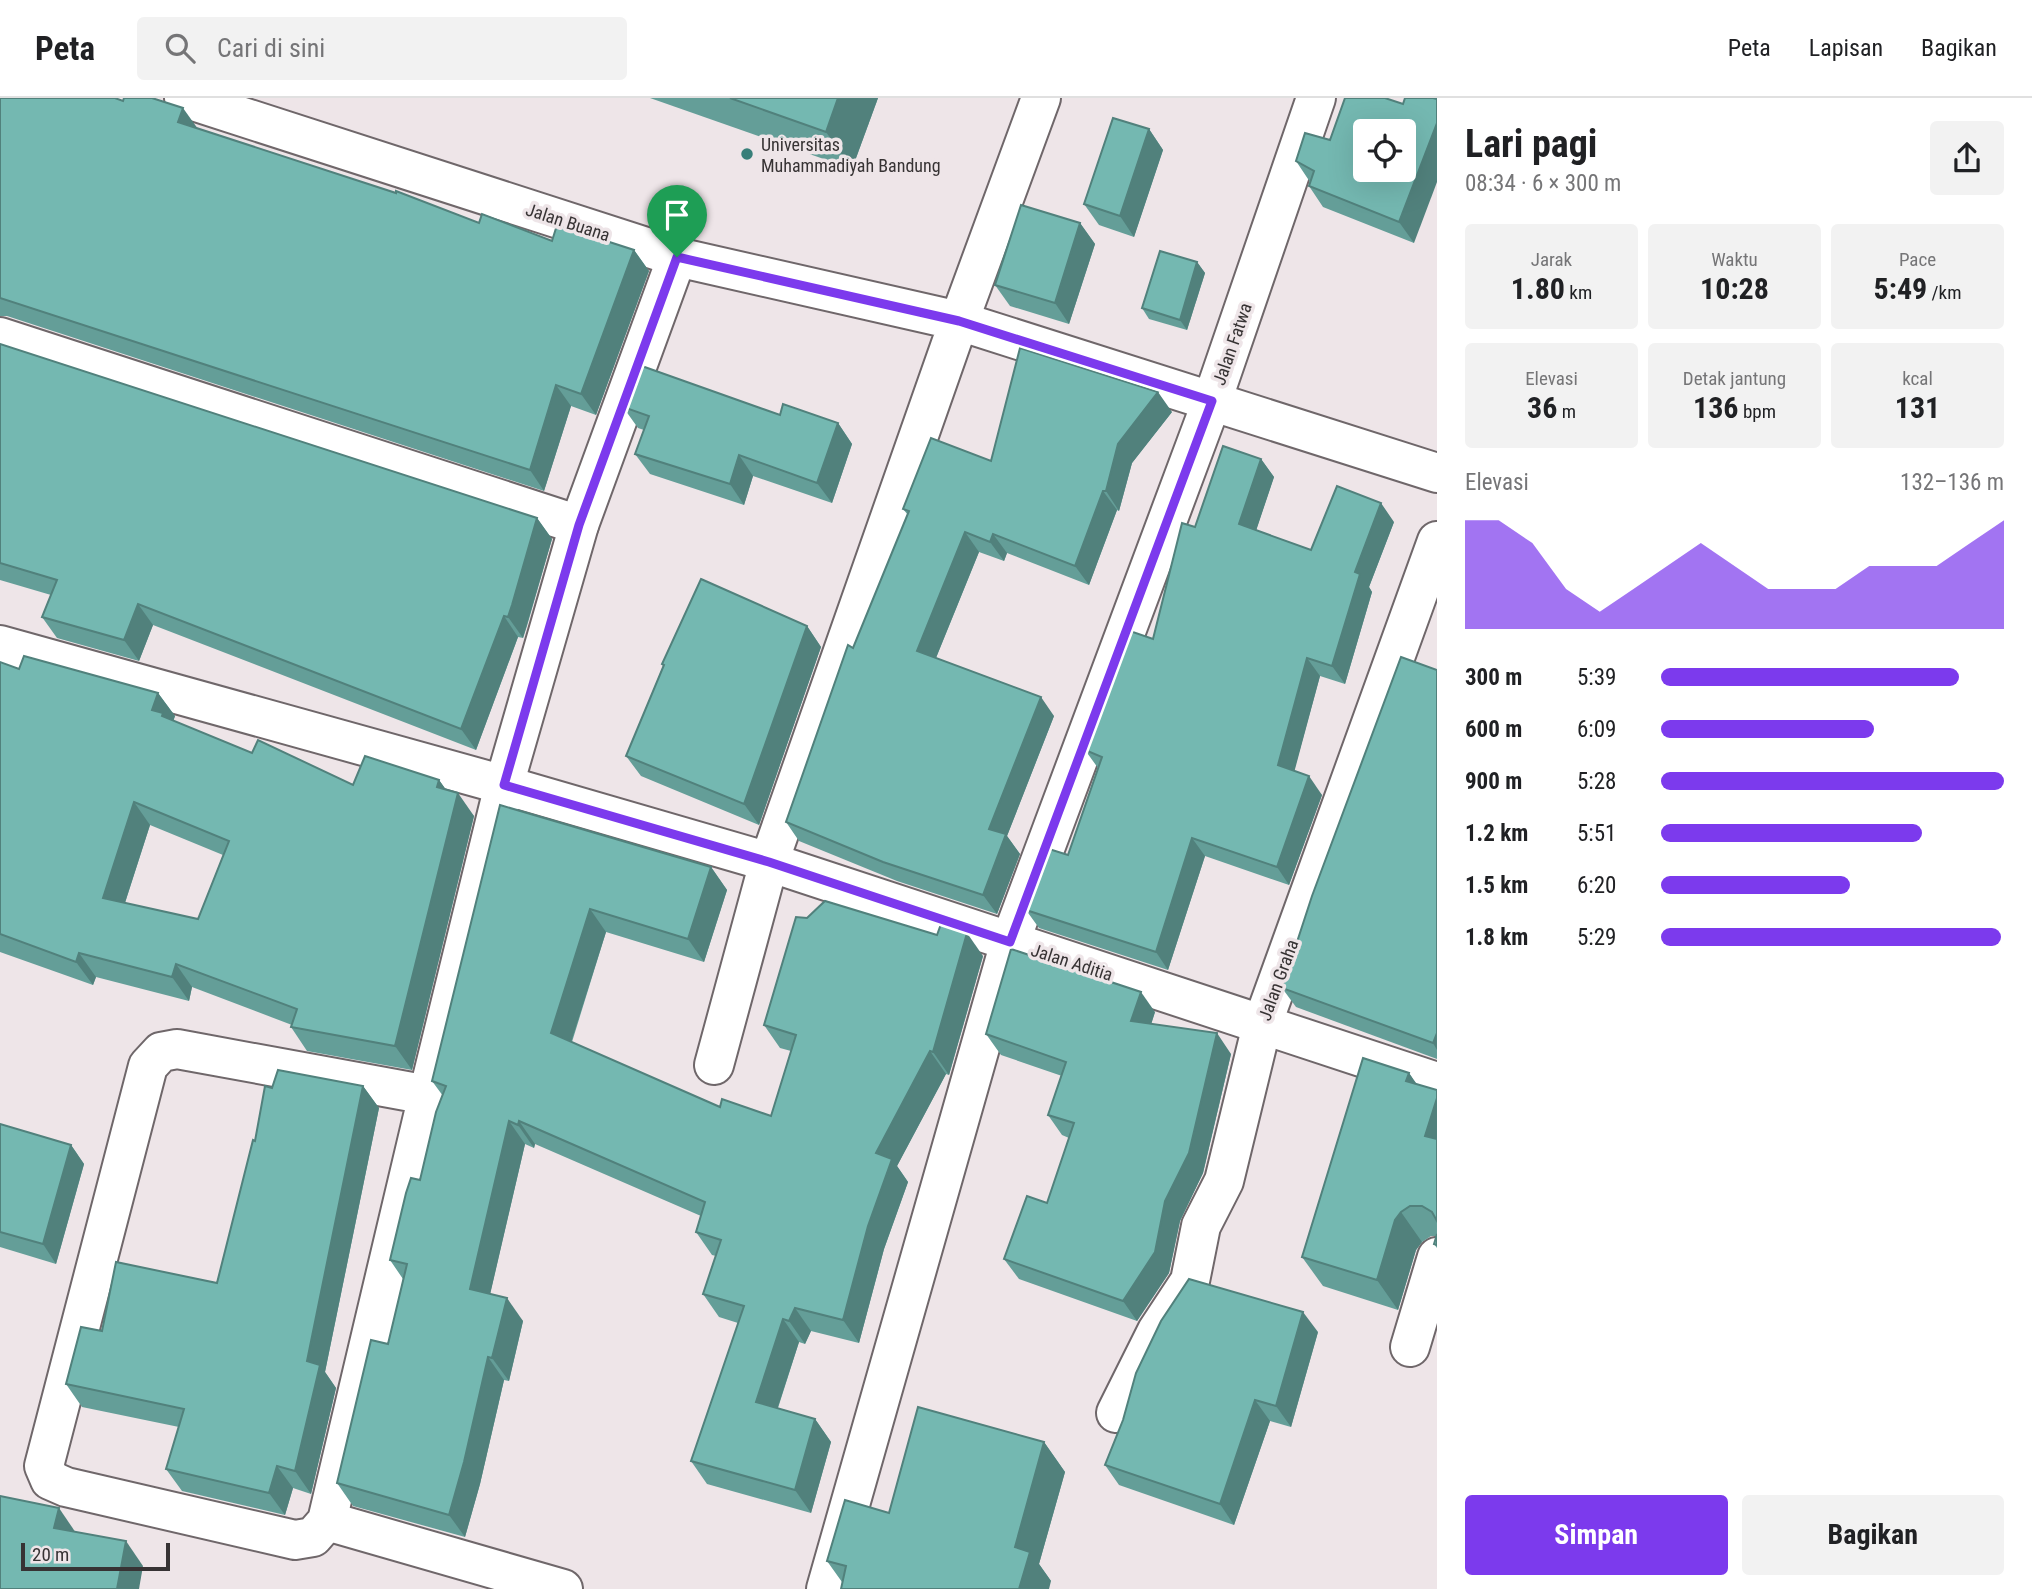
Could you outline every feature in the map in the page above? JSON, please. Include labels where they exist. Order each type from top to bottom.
[{"type":"street","name":"Jalan Buana","points":[[184,98],[677,257],[959,321],[1437,473]]},
{"type":"street","points":[[713,1065],[769,862],[959,321],[1041,98]]},
{"type":"street","name":"Jalan Fatwa","points":[[826,1589],[1010,942],[1212,401],[1316,98]]},
{"type":"street","points":[[428,1095],[177,1049],[160,1052],[148,1066],[44,1466],[50,1480],[66,1487],[295,1540],[313,1538],[327,1521],[504,785],[579,525],[677,257]]},
{"type":"street","points":[[0,337],[579,525]]},
{"type":"street","name":"Jalan Graha","points":[[1116,1413],[1157,1331],[1190,1281],[1201,1226],[1224,1181],[1262,1025],[1437,541]]},
{"type":"street","name":"Jalan Aditia","points":[[0,645],[504,785],[769,862],[1437,1082]]},
{"type":"street","points":[[1410,1347],[1437,1257]]},
{"type":"street","points":[[327,1521],[563,1589]]},
{"type":"building","points":[[0,98],[115,98],[123,101],[124,98],[152,98],[183,108],[178,122],[396,191],[479,223],[482,214],[552,241],[557,225],[634,250],[581,394],[556,385],[530,470],[0,298]]},
{"type":"building","points":[[730,98],[838,98],[826,132]]},
{"type":"building","points":[[1345,98],[1385,98],[1403,104],[1405,98],[1437,99],[1437,123],[1416,178],[1416,119],[1353,119],[1353,182],[1414,182],[1399,222],[1309,186],[1314,171],[1296,161],[1305,133],[1330,140]]},
{"type":"building","points":[[1113,118],[1149,129],[1120,216],[1084,204]]},
{"type":"building","points":[[1021,205],[1080,223],[1055,303],[995,285]]},
{"type":"building","points":[[1160,251],[1197,262],[1180,320],[1142,308]]},
{"type":"building","points":[[0,344],[537,518],[508,617],[504,616],[461,729],[138,604],[124,640],[42,617],[57,580],[0,563]]},
{"type":"building","points":[[1020,348],[1158,392],[1118,444],[1106,491],[1103,491],[1075,566],[993,534],[990,542],[965,532],[917,651],[1041,697],[989,829],[1006,834],[983,895],[883,862],[786,822],[848,645],[853,648],[909,511],[903,509],[931,438],[991,461]]},
{"type":"building","points":[[639,365],[780,415],[783,404],[838,423],[817,483],[739,455],[730,484],[635,454],[649,416],[623,407]]},
{"type":"building","points":[[1223,446],[1261,459],[1239,524],[1311,550],[1337,486],[1381,503],[1355,572],[1360,574],[1332,666],[1307,658],[1278,765],[1309,776],[1277,867],[1192,838],[1156,952],[1026,910],[1049,849],[1068,855],[1102,757],[1085,750],[1130,631],[1153,639],[1182,523],[1195,527]]},
{"type":"building","points":[[701,579],[807,626],[744,804],[626,756],[664,665],[662,664]]},
{"type":"building","points":[[24,656],[158,693],[152,710],[163,713],[162,716],[252,753],[258,740],[353,785],[365,756],[439,780],[437,787],[458,793],[395,1046],[291,1027],[297,1009],[176,964],[172,977],[79,953],[76,962],[0,934],[0,662],[19,669]],"holes":[[[134,802],[229,841],[198,919],[103,898]]]},
{"type":"building","points":[[1401,657],[1437,670],[1437,1033],[1433,1043],[1282,988],[1312,896]]},
{"type":"building","points":[[500,805],[711,867],[688,939],[590,909],[551,1033],[720,1107],[722,1099],[771,1116],[796,1035],[764,1025],[796,917],[807,918],[825,901],[937,935],[941,924],[967,933],[933,1052],[930,1051],[876,1153],[892,1159],[868,1226],[843,1320],[795,1308],[789,1321],[783,1319],[756,1402],[815,1419],[795,1490],[691,1461],[744,1306],[703,1294],[721,1240],[696,1232],[705,1202],[519,1121],[518,1125],[509,1121],[470,1289],[507,1298],[492,1358],[488,1357],[449,1515],[337,1483],[371,1340],[388,1344],[407,1264],[390,1260],[406,1193],[411,1178],[420,1180],[436,1112],[446,1086],[432,1081]]},
{"type":"building","points":[[1011,949],[1141,992],[1131,1021],[1217,1033],[1189,1153],[1165,1201],[1155,1252],[1123,1301],[1004,1259],[1027,1196],[1047,1203],[1074,1123],[1048,1115],[1066,1062],[986,1034]]},
{"type":"building","points":[[1363,1058],[1409,1073],[1406,1081],[1437,1090],[1425,1136],[1437,1139],[1437,1221],[1432,1212],[1422,1206],[1410,1206],[1401,1212],[1395,1220],[1377,1280],[1302,1257]]},
{"type":"building","points":[[278,1070],[363,1086],[307,1361],[320,1365],[295,1471],[277,1466],[269,1493],[166,1469],[184,1409],[66,1384],[81,1327],[102,1331],[116,1262],[217,1283],[253,1140],[255,1141],[265,1086],[272,1088]]},
{"type":"building","points":[[0,1124],[71,1145],[43,1244],[0,1232]]},
{"type":"building","points":[[1189,1279],[1303,1312],[1276,1406],[1255,1400],[1220,1504],[1105,1465],[1123,1420],[1136,1373],[1161,1321]]},
{"type":"building","points":[[918,1407],[1044,1442],[1015,1547],[1030,1552],[1019,1589],[841,1589],[846,1566],[827,1561],[845,1500],[889,1513]]},
{"type":"building","points":[[0,1496],[59,1508],[54,1528],[126,1541],[117,1589],[0,1589]]},
{"type":"place","name":"Universitas Muhammadiyah Bandung","points":[[747,154]]},
{"type":"route","points":[[677,257],[959,321],[1212,401],[1010,942],[769,862],[504,785],[579,525],[677,257]]}]
